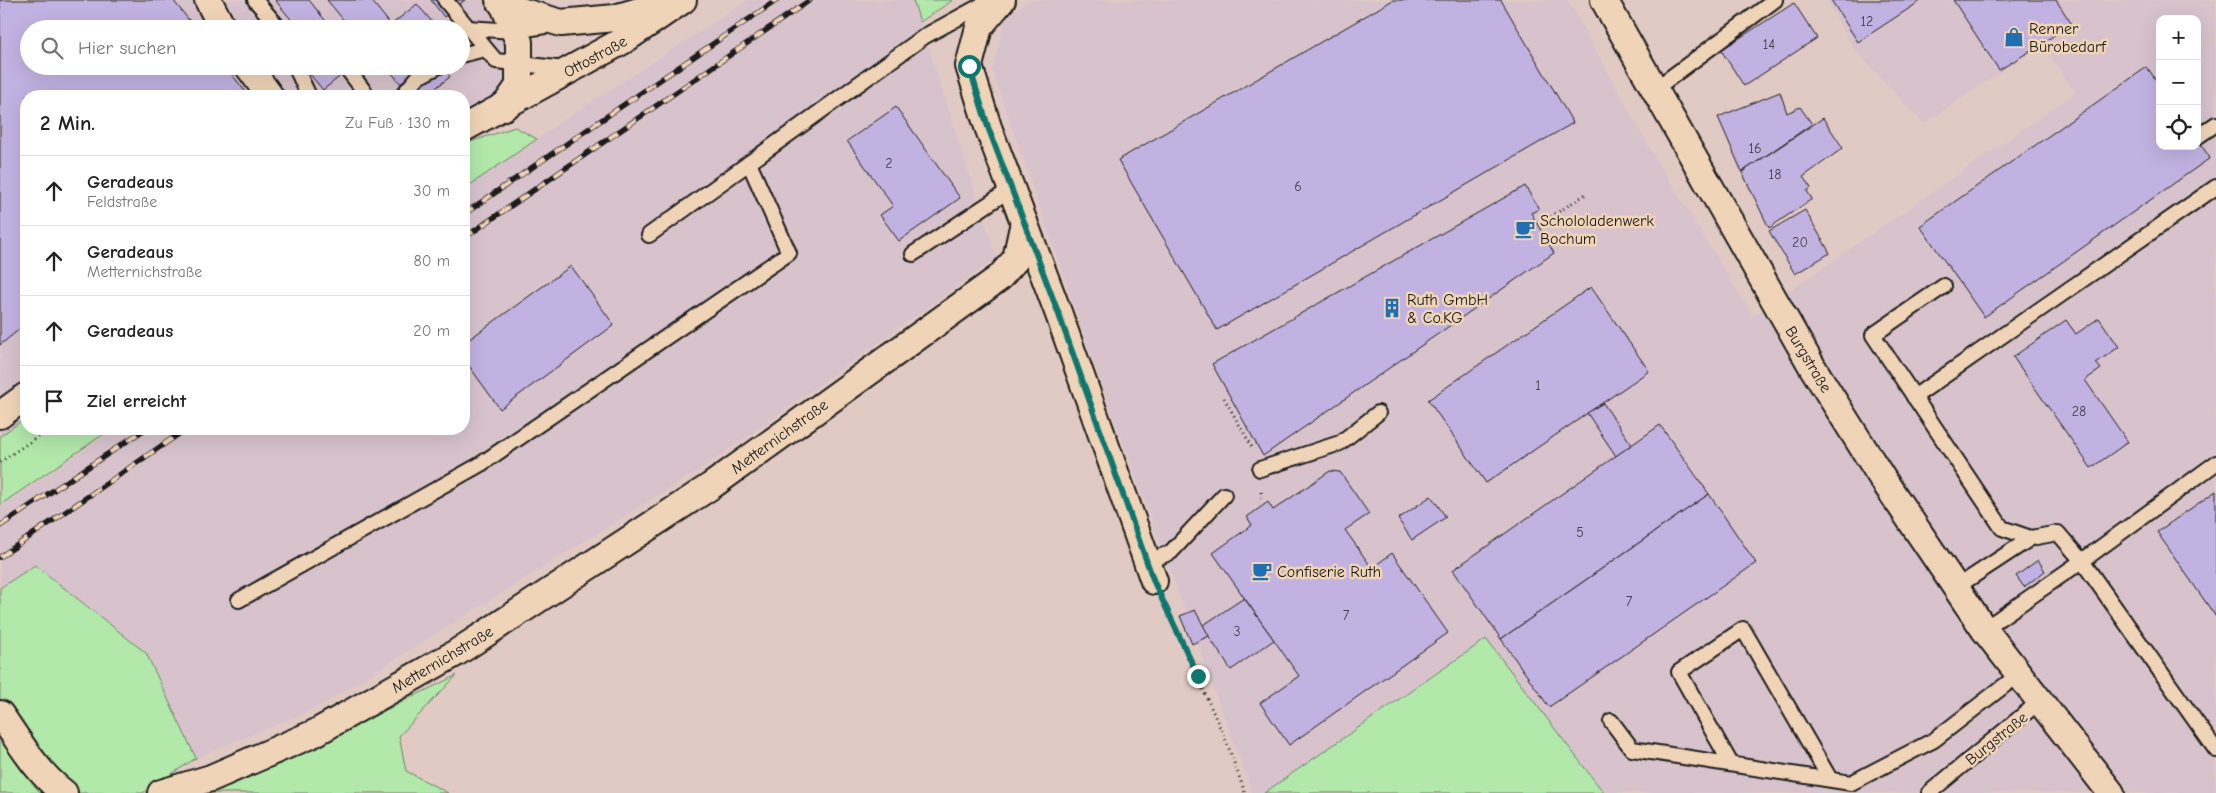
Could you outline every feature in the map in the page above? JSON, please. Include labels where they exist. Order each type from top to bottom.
[{"type":"street","points":[[208,0],[218,20]]},
{"type":"street","name":"Ottostraße","points":[[501,3],[562,23],[615,18],[676,0]]},
{"type":"street","name":"Ottostraße","points":[[470,125],[624,40],[684,0]]},
{"type":"street","points":[[1002,0],[979,28],[969,66],[988,127],[1151,572]]},
{"type":"street","name":"Burgstraße","points":[[1604,0],[1813,368],[1882,478],[1984,629],[2111,793]]},
{"type":"street","name":"Ottostraße","points":[[501,3],[519,42],[519,86],[503,107]]},
{"type":"street","points":[[255,75],[266,90]]},
{"type":"street","name":"Metternichstraße","points":[[162,793],[211,778],[323,728],[456,654],[703,491],[999,278],[1016,259],[1024,222]]},
{"type":"street","points":[[0,415],[20,400]]},
{"type":"street","points":[[0,714],[53,785],[64,793]]},
{"type":"lane","points":[[255,0],[272,20]]},
{"type":"lane","points":[[445,0],[461,20]]},
{"type":"lane","points":[[649,235],[924,36],[991,0]]},
{"type":"lane","points":[[1656,89],[1775,0]]},
{"type":"lane","points":[[470,28],[514,31],[562,23]]},
{"type":"lane","points":[[470,31],[496,61],[519,65],[571,69]]},
{"type":"lane","points":[[470,52],[485,48]]},
{"type":"lane","points":[[299,75],[306,90]]},
{"type":"lane","points":[[352,75],[363,90]]},
{"type":"lane","points":[[407,90],[422,75]]},
{"type":"lane","points":[[2201,134],[2216,124]]},
{"type":"lane","points":[[239,600],[481,464],[789,253],[749,163]]},
{"type":"lane","points":[[1914,397],[2216,187]]},
{"type":"lane","points":[[913,254],[1012,189]]},
{"type":"lane","points":[[1944,286],[1873,335],[2002,528],[2031,538]]},
{"type":"lane","points":[[1260,469],[1340,443],[1378,414]]},
{"type":"lane","points":[[1984,629],[2216,463]]},
{"type":"lane","points":[[1151,572],[1224,495]]},
{"type":"lane","points":[[1955,588],[2031,538],[2058,533],[2082,560],[2216,750]]},
{"type":"lane","points":[[1732,764],[1679,672],[1743,630],[1830,779]]},
{"type":"lane","points":[[1611,721],[1632,749],[1851,783],[1934,740],[2018,675]]},
{"type":"lane","name":"Burgstraße","points":[[1929,793],[2039,702]]},
{"type":"path","points":[[1538,225],[1586,194]]},
{"type":"path","points":[[1224,398],[1254,449]]},
{"type":"path","points":[[0,462],[40,435]]},
{"type":"path","points":[[1151,572],[1220,726],[1244,793]]},
{"type":"shaded area","points":[[0,0],[525,0],[493,123],[470,136],[470,90],[20,90],[20,422],[0,437]]},
{"type":"shaded area","points":[[748,0],[913,0],[997,258],[703,468],[317,708],[196,758],[146,653],[35,565],[0,588],[0,507],[105,435],[470,435],[470,185],[568,117]]},
{"type":"shaded area","points":[[1030,0],[1568,0],[1655,157],[1753,316],[2075,93],[2042,44],[1924,124],[1854,49],[1826,0],[2216,0],[2216,793],[1604,793],[1485,639],[1264,793],[1252,793],[1098,375],[992,71],[1005,17]]},
{"type":"green space","points":[[913,0],[953,0],[920,22]]},
{"type":"green space","points":[[515,127],[537,139],[470,185],[470,142]]},
{"type":"green space","points":[[20,422],[20,435],[102,435],[0,505],[0,436]]},
{"type":"green space","points":[[35,565],[146,653],[196,758],[143,793],[0,793],[0,588]]},
{"type":"green space","points":[[1486,639],[1604,793],[1264,793]]},
{"type":"green space","points":[[457,675],[399,736],[406,771],[448,793],[192,793],[313,746]]},
{"type":"building","points":[[0,0],[173,0],[189,20],[20,20],[20,75],[232,75],[244,90],[20,90],[20,329],[0,345]]},
{"type":"building","points":[[275,0],[309,0],[325,20],[292,20]]},
{"type":"building","points":[[327,0],[371,0],[387,20],[344,20]]},
{"type":"building","points":[[431,0],[465,0],[444,17]]},
{"type":"building","points":[[1393,0],[1501,0],[1573,123],[1217,330],[1118,160]]},
{"type":"building","points":[[1831,0],[1922,0],[1858,42]]},
{"type":"building","name":"Renner Bürobedarf","points":[[1953,0],[2056,0],[2071,23],[2042,44],[1999,70]]},
{"type":"building","points":[[1794,3],[1817,38],[1744,86],[1721,50]]},
{"type":"building","points":[[417,4],[430,20],[397,20]]},
{"type":"building","points":[[2147,67],[2156,80],[2156,150],[2201,150],[2201,145],[2210,158],[1984,317],[1920,226]]},
{"type":"building","points":[[310,75],[342,75],[323,90]]},
{"type":"building","points":[[393,75],[448,75],[450,77],[433,90],[406,90]]},
{"type":"building","points":[[1780,92],[1787,113],[1800,107],[1812,124],[1742,172],[1718,117]]},
{"type":"building","points":[[896,107],[960,198],[899,241],[880,215],[893,206],[847,141]]},
{"type":"building","points":[[1823,118],[1843,148],[1803,177],[1811,188],[1807,191],[1812,199],[1769,228],[1742,172]]},
{"type":"building","name":"Ruth GmbH & Co.KG","points":[[1525,186],[1539,209],[1531,213],[1554,253],[1263,456],[1212,364]]},
{"type":"building","points":[[1805,210],[1830,253],[1795,274],[1769,231]]},
{"type":"building","points":[[571,266],[614,325],[500,409],[470,367],[470,339]]},
{"type":"building","points":[[1591,287],[1649,371],[1486,483],[1428,400]]},
{"type":"building","points":[[2099,318],[2119,347],[2096,363],[2101,369],[2085,380],[2128,442],[2091,468],[2013,357],[2066,320],[2076,334]]},
{"type":"building","points":[[1603,403],[1632,445],[1616,456],[1587,413]]},
{"type":"building","points":[[1660,425],[1709,494],[1501,639],[1453,570]]},
{"type":"building","points":[[1330,471],[1340,472],[1369,514],[1345,530],[1372,568],[1392,553],[1448,633],[1289,745],[1260,703],[1299,676],[1213,553],[1252,525],[1247,517],[1268,502],[1273,510]]},
{"type":"building","points":[[2216,491],[2216,617],[2157,532]]},
{"type":"building","points":[[1709,494],[1756,563],[1549,707],[1501,639]]},
{"type":"building","points":[[1431,496],[1446,517],[1412,540],[1398,519]]},
{"type":"building","points":[[2038,560],[2045,571],[2024,587],[2016,576]]},
{"type":"building","points":[[1244,598],[1274,640],[1231,670],[1202,626]]},
{"type":"building","points":[[1195,610],[1209,636],[1192,644],[1180,616]]},
{"type":"railway","points":[[470,210],[777,0]]},
{"type":"railway","points":[[470,234],[810,0]]},
{"type":"railway","points":[[0,526],[136,435]]},
{"type":"railway","points":[[0,557],[177,435]]},
{"type":"place","name":"Renner Bürobedarf","points":[[2014,37]]},
{"type":"place","name":"Schololadenwerk Bochum","points":[[1525,229]]},
{"type":"place","name":"Ruth GmbH & Co.KG","points":[[1392,308]]},
{"type":"place","name":"Confiserie Ruth","points":[[1262,571]]},
{"type":"route","points":[[969,66],[988,127],[1058,312],[1154,582],[1198,676]]}]
